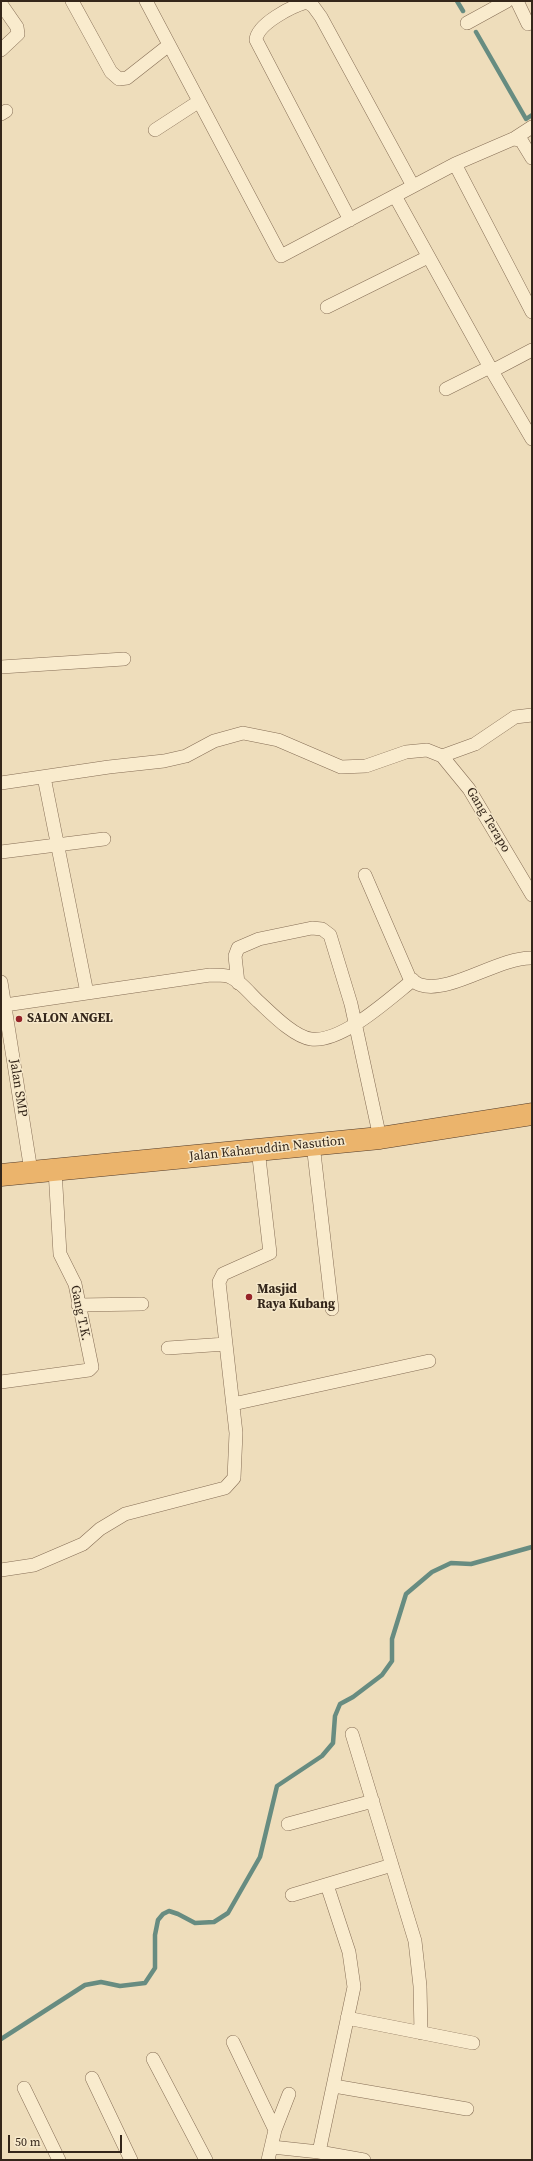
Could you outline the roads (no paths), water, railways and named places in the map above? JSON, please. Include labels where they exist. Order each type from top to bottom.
[{"type":"highway","name":"Jalan Kaharuddin Nasution","points":[[1,1174],[380,1138],[532,1114]]},
{"type":"street","points":[[72,1],[111,72],[119,79],[127,78],[168,45]]},
{"type":"street","points":[[146,1],[198,102],[281,256],[455,164],[515,138],[532,127]]},
{"type":"street","points":[[467,23],[507,1]]},
{"type":"street","points":[[517,1],[528,24]]},
{"type":"street","points":[[350,220],[256,40],[260,28],[298,4],[307,2],[313,6],[321,16],[413,186]]},
{"type":"street","points":[[1,4],[17,27],[18,34],[1,50]]},
{"type":"street","points":[[155,130],[198,102]]},
{"type":"street","points":[[515,138],[521,140],[532,158]]},
{"type":"street","points":[[455,164],[532,312]]},
{"type":"street","points":[[395,196],[491,369],[532,439]]},
{"type":"street","points":[[327,307],[428,257]]},
{"type":"street","points":[[446,389],[532,350]]},
{"type":"street","points":[[1,667],[124,659]]},
{"type":"street","points":[[1,783],[164,761],[186,756],[214,741],[243,733],[278,740],[340,767],[366,766],[418,750],[439,754],[475,744],[515,717],[532,715]]},
{"type":"street","name":"Gang Terapo","points":[[439,754],[469,789],[532,895]]},
{"type":"street","points":[[44,777],[87,993]]},
{"type":"street","points":[[1,852],[104,839]]},
{"type":"street","points":[[365,875],[410,979],[421,985],[437,986],[517,959],[532,958]]},
{"type":"street","points":[[238,983],[235,956],[238,948],[259,939],[312,928],[322,929],[330,934],[336,949],[355,1025],[380,1138]]},
{"type":"street","points":[[5,1005],[210,975],[228,976],[238,983],[278,1020],[310,1039],[326,1038],[355,1025],[413,980]]},
{"type":"street","name":"Jalan SMP","points":[[1,982],[31,1171]]},
{"type":"street","points":[[313,1144],[332,1309]]},
{"type":"street","points":[[1,1570],[34,1565],[83,1544],[100,1529],[124,1514],[225,1488],[234,1478],[236,1433],[219,1282],[223,1274],[270,1253],[258,1149]]},
{"type":"street","name":"Gang T.K.","points":[[1,1382],[90,1369],[74,1284],[60,1254],[55,1170]]},
{"type":"street","points":[[78,1305],[142,1304]]},
{"type":"street","points":[[168,1348],[226,1344]]},
{"type":"street","points":[[233,1404],[429,1361]]},
{"type":"street","points":[[352,1734],[415,1941],[420,1986],[421,2033]]},
{"type":"street","points":[[288,1824],[373,1801]]},
{"type":"street","points":[[292,1895],[392,1865]]},
{"type":"street","points":[[319,2152],[354,1987],[349,1952],[327,1885]]},
{"type":"street","points":[[347,2018],[473,2044]]},
{"type":"street","points":[[232,2042],[275,2130]]},
{"type":"street","points":[[153,2059],[206,2160]]},
{"type":"street","points":[[92,2078],[131,2160]]},
{"type":"street","points":[[334,2086],[467,2109]]},
{"type":"street","points":[[24,2088],[59,2160]]},
{"type":"street","points":[[268,2160],[275,2130],[289,2094]]},
{"type":"street","points":[[272,2147],[319,2152],[364,2160]]},
{"type":"waterway","points":[[457,1],[463,11]]},
{"type":"waterway","points":[[476,32],[526,119],[532,115]]},
{"type":"waterway","points":[[1,2039],[85,1985],[101,1982],[120,1986],[145,1983],[155,1968],[155,1935],[158,1920],[163,1914],[169,1911],[195,1923],[214,1922],[228,1913],[260,1857],[277,1786],[322,1756],[333,1743],[335,1716],[340,1704],[353,1697],[382,1675],[392,1661],[392,1639],[406,1594],[432,1572],[451,1563],[471,1564],[532,1547]]},
{"type":"place","name":"SALON ANGEL","points":[[19,1019]]},
{"type":"place","name":"Masjid Raya Kubang","points":[[249,1297]]}]
